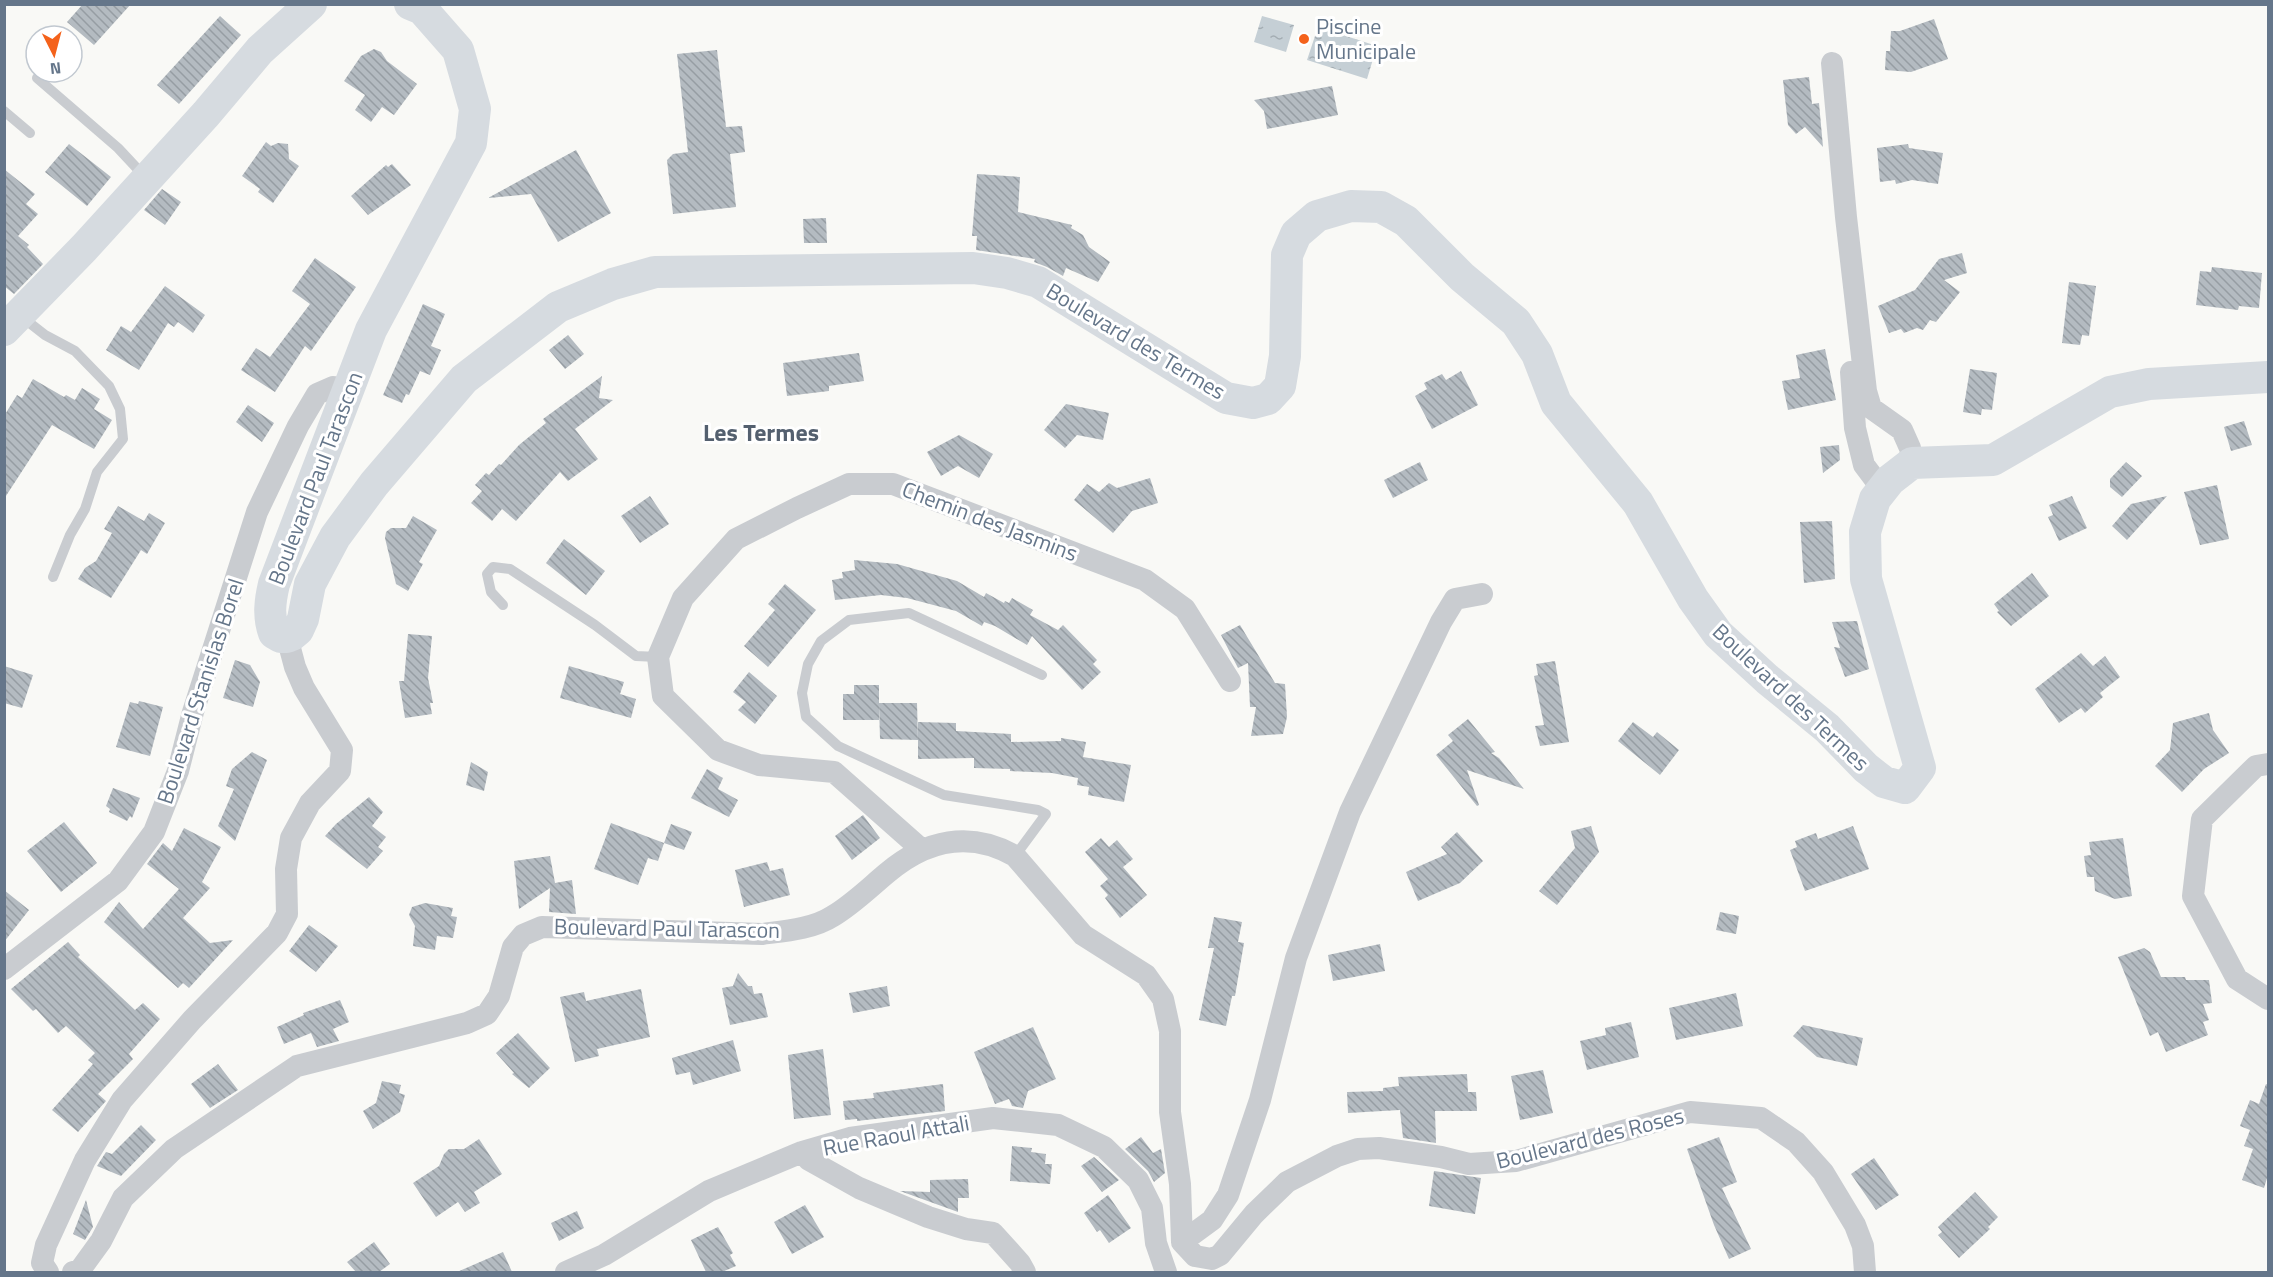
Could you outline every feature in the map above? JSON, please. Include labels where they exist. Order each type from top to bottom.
[{"type":"street","points":[[12,322],[84,248],[206,114],[260,50],[311,4]]},
{"type":"street","name":"Boulevard Paul Tarascon","points":[[48,1272],[42,1263],[46,1245],[85,1160],[122,1100],[184,1028],[277,933],[287,914],[286,869],[291,838],[310,803],[340,771],[342,750],[304,688],[295,667],[287,637],[274,633],[271,625],[270,605],[274,584],[371,330],[471,143],[475,109],[458,50],[422,9],[410,4]]},
{"type":"street","points":[[1832,63],[1846,217],[1866,391],[1871,408],[1902,430],[1910,448],[1912,464],[1993,460],[2110,392],[2149,384],[2268,377]]},
{"type":"street","points":[[1827,147],[1849,339],[1854,428],[1864,465],[1882,489]]},
{"type":"street","name":"Boulevard des Termes","points":[[287,637],[298,630],[303,619],[310,584],[335,537],[374,484],[464,379],[558,307],[612,284],[655,272],[973,268],[1007,273],[1038,282],[1226,398],[1253,404],[1268,399],[1280,386],[1286,356],[1287,255],[1296,234],[1317,216],[1351,206],[1381,207],[1406,221],[1462,277],[1516,322],[1537,354],[1556,403],[1638,503],[1693,599],[1718,634],[1767,679],[1827,728],[1866,768],[1884,782],[1905,788],[1920,768],[1866,579],[1865,532],[1875,499],[1890,480],[1912,464]]},
{"type":"street","name":"Boulevard Stanislas Borel","points":[[4,969],[118,881],[154,832],[178,771],[193,712],[256,512],[298,426],[317,394],[333,387],[348,391]]},
{"type":"street","name":"Chemin des Jasmins","points":[[658,657],[683,598],[736,539],[849,484],[893,484],[1145,580],[1185,609],[1230,681]]},
{"type":"street","points":[[1188,1257],[1228,1195],[1260,1100],[1296,958],[1350,812],[1441,622],[1455,599],[1482,594]]},
{"type":"street","points":[[658,657],[663,696],[718,750],[759,765],[834,772],[921,849]]},
{"type":"street","points":[[2268,764],[2256,766],[2202,819],[2193,896],[2237,979],[2268,999]]},
{"type":"street","name":"Boulevard Paul Tarascon","points":[[73,1272],[80,1270],[101,1241],[123,1198],[174,1149],[297,1066],[467,1023],[487,1014],[499,996],[513,947],[523,934],[542,927],[762,934],[797,930],[831,918],[861,897],[888,872],[921,849],[948,842],[974,840],[1015,855],[1083,935],[1146,975],[1163,999],[1170,1031],[1170,1112],[1188,1257]]},
{"type":"street","name":"Boulevard des Roses","points":[[1188,1257],[1212,1259],[1220,1255],[1254,1214],[1287,1182],[1337,1156],[1358,1149],[1390,1150],[1441,1157],[1469,1164],[1516,1161],[1690,1112],[1761,1118],[1796,1142],[1823,1172],[1855,1225],[1863,1246],[1866,1272]]},
{"type":"street","name":"Rue Raoul Attali","points":[[566,1272],[604,1255],[709,1191],[802,1152],[850,1138],[993,1118],[1058,1125],[1104,1147],[1138,1180],[1152,1209],[1156,1243],[1166,1272]]},
{"type":"street","points":[[802,1152],[809,1160],[859,1188],[928,1217],[966,1229],[993,1233],[1020,1263],[1025,1272]]},
{"type":"lane","points":[[44,84],[118,148],[147,178]]},
{"type":"lane","points":[[4,111],[30,133]]},
{"type":"lane","points":[[12,322],[45,335],[75,351],[109,386],[120,409],[123,439],[97,472],[85,509],[70,535],[53,577]]},
{"type":"lane","points":[[503,605],[491,592],[487,574],[493,567],[510,569],[595,625],[636,656],[658,657]]},
{"type":"lane","points":[[1015,855],[1047,814],[1038,810],[944,795],[838,746],[806,717],[802,693],[808,664],[821,641],[849,620],[909,613],[1042,675]]},
{"type":"water","points":[[1262,16],[1294,25],[1286,52],[1254,42]]},
{"type":"water","points":[[1318,27],[1377,46],[1367,79],[1307,60]]},
{"type":"building","points":[[83,4],[131,4],[94,45],[84,36],[84,24],[67,22]]},
{"type":"building","points":[[220,16],[241,35],[179,104],[157,85]]},
{"type":"building","points":[[1934,19],[1948,59],[1911,72],[1885,70],[1886,51],[1890,51],[1891,31],[1900,31]]},
{"type":"building","points":[[374,49],[381,52],[387,61],[417,84],[394,115],[382,107],[371,122],[355,110],[365,95],[344,81],[361,56]]},
{"type":"building","points":[[717,50],[726,127],[742,126],[745,152],[730,154],[736,207],[673,214],[667,160],[673,154],[688,152],[677,54]]},
{"type":"building","points":[[1809,77],[1812,104],[1819,103],[1823,147],[1805,127],[1796,134],[1788,125],[1783,80]]},
{"type":"building","points":[[1332,86],[1338,115],[1267,129],[1264,111],[1254,100]]},
{"type":"building","points":[[266,142],[271,146],[278,143],[288,144],[289,159],[299,166],[273,203],[258,192],[260,189],[242,176]]},
{"type":"building","points":[[69,144],[111,177],[87,206],[45,172]]},
{"type":"building","points":[[1908,144],[1909,148],[1943,153],[1938,184],[1912,180],[1896,184],[1895,180],[1880,182],[1877,148]]},
{"type":"building","points":[[576,150],[611,213],[558,242],[531,194],[488,198]]},
{"type":"building","points":[[392,164],[411,185],[368,215],[351,196],[386,165],[388,167]]},
{"type":"building","points":[[4,169],[35,194],[26,204],[38,214],[18,236],[29,245],[27,247],[43,264],[14,294],[4,286]]},
{"type":"building","points":[[977,174],[1020,177],[1018,212],[1072,225],[1071,228],[1083,235],[1089,247],[1110,262],[1098,282],[1066,268],[1063,276],[1034,262],[1035,259],[976,250],[977,236],[972,236]]},
{"type":"building","points":[[162,189],[181,202],[165,225],[144,210]]},
{"type":"building","points":[[826,218],[827,243],[804,243],[803,219]]},
{"type":"building","points":[[1962,253],[1967,273],[1944,280],[1960,292],[1936,322],[1930,320],[1923,330],[1917,328],[1904,333],[1901,329],[1889,333],[1878,306],[1915,290],[1939,259]]},
{"type":"building","points":[[315,258],[356,287],[311,351],[305,346],[275,392],[241,370],[256,348],[270,357],[310,304],[292,291]]},
{"type":"building","points":[[2212,267],[2262,273],[2259,308],[2239,306],[2238,310],[2196,305],[2200,271],[2211,272]]},
{"type":"building","points":[[2069,282],[2096,286],[2089,336],[2082,335],[2080,345],[2062,343]]},
{"type":"building","points":[[165,286],[205,315],[193,333],[178,322],[174,327],[168,323],[139,370],[106,350],[121,326],[131,332]]},
{"type":"building","points":[[423,304],[445,314],[431,346],[441,350],[430,375],[420,371],[409,395],[406,394],[402,403],[383,395]]},
{"type":"building","points":[[568,335],[584,354],[565,369],[549,350]]},
{"type":"building","points":[[1825,349],[1836,400],[1788,410],[1782,381],[1800,378],[1796,355]]},
{"type":"building","points":[[859,353],[864,381],[829,386],[829,391],[787,396],[783,363]]},
{"type":"building","points":[[1970,369],[1997,373],[1992,410],[1982,409],[1981,415],[1963,412]]},
{"type":"building","points":[[1461,371],[1478,405],[1432,429],[1415,396],[1427,389],[1424,383],[1442,374],[1446,380]]},
{"type":"building","points":[[602,376],[599,398],[613,400],[575,429],[598,459],[568,481],[560,472],[516,521],[502,509],[492,521],[471,503],[482,491],[475,485],[486,473],[489,475],[499,464],[501,465],[519,445],[546,423],[543,419]]},
{"type":"building","points":[[33,379],[64,397],[66,395],[75,400],[82,388],[100,399],[94,409],[112,420],[94,449],[52,425],[4,499],[4,416],[17,395],[22,398]]},
{"type":"building","points":[[1066,404],[1109,413],[1103,440],[1077,435],[1065,448],[1044,430]]},
{"type":"building","points":[[248,405],[274,423],[262,442],[236,422]]},
{"type":"building","points":[[2244,421],[2252,445],[2231,451],[2224,427]]},
{"type":"building","points":[[959,435],[993,454],[979,478],[958,466],[941,476],[927,452]]},
{"type":"building","points":[[1839,445],[1840,460],[1823,473],[1820,447]]},
{"type":"building","points":[[1420,462],[1428,480],[1393,498],[1384,480]]},
{"type":"building","points":[[2126,462],[2142,476],[2122,497],[2110,487],[2110,479]]},
{"type":"building","points":[[1150,478],[1158,503],[1132,511],[1113,533],[1074,500],[1087,484],[1099,492],[1109,483],[1117,488]]},
{"type":"building","points":[[2217,485],[2229,539],[2200,545],[2184,492]]},
{"type":"building","points":[[650,496],[669,524],[640,543],[621,516]]},
{"type":"building","points":[[2072,496],[2087,528],[2059,541],[2048,517],[2053,515],[2049,505]]},
{"type":"building","points":[[2167,496],[2127,540],[2112,526],[2131,504]]},
{"type":"building","points":[[118,506],[144,521],[149,513],[165,523],[147,554],[141,550],[111,598],[78,579],[85,568],[96,561],[112,533],[104,529]]},
{"type":"building","points":[[413,516],[437,530],[419,562],[423,564],[408,591],[396,584],[385,538],[386,532],[391,528],[406,528]]},
{"type":"building","points":[[1832,521],[1835,579],[1804,583],[1800,522]]},
{"type":"building","points":[[564,539],[605,571],[586,595],[546,563]]},
{"type":"building","points":[[854,560],[897,564],[957,581],[984,597],[986,593],[1004,603],[1005,601],[1009,603],[1012,598],[1033,610],[1030,615],[1058,630],[1063,625],[1097,660],[1093,664],[1101,672],[1082,690],[1032,636],[1027,645],[995,626],[984,622],[982,626],[956,611],[907,598],[881,595],[835,600],[832,580],[843,578],[842,572],[855,570]]},
{"type":"building","points":[[2032,573],[2049,596],[2011,626],[1997,612],[1999,611],[1994,604]]},
{"type":"building","points":[[785,584],[816,610],[768,667],[744,646],[775,610],[768,604]]},
{"type":"building","points":[[1857,621],[1869,669],[1845,677],[1834,647],[1840,648],[1832,622]]},
{"type":"building","points":[[1240,625],[1275,683],[1285,684],[1287,717],[1283,734],[1251,736],[1256,707],[1250,707],[1248,663],[1238,668],[1221,635]]},
{"type":"building","points":[[408,634],[432,636],[428,678],[433,703],[430,703],[432,714],[405,718],[399,681],[404,681]]},
{"type":"building","points":[[2081,653],[2093,666],[2105,656],[2120,677],[2100,693],[2103,697],[2085,713],[2081,708],[2059,723],[2035,689]]},
{"type":"building","points":[[235,660],[250,665],[260,682],[253,707],[223,698]]},
{"type":"building","points":[[1555,661],[1569,742],[1540,746],[1535,726],[1544,725],[1534,676],[1538,675],[1536,664]]},
{"type":"building","points":[[4,666],[33,675],[22,708],[4,703]]},
{"type":"building","points":[[569,666],[624,682],[620,694],[636,699],[631,718],[560,698]]},
{"type":"building","points":[[749,672],[777,696],[755,724],[738,710],[746,702],[733,692]]},
{"type":"building","points":[[854,685],[879,685],[879,703],[917,703],[918,740],[880,739],[879,705],[879,720],[843,720],[843,694],[854,694]]},
{"type":"building","points":[[139,701],[163,707],[150,756],[116,747],[130,702],[138,704]]},
{"type":"building","points":[[2209,713],[2213,730],[2229,753],[2204,769],[2182,792],[2155,766],[2170,750],[2173,723]]},
{"type":"building","points":[[1468,719],[1495,752],[1491,753],[1499,758],[1524,789],[1467,770],[1479,805],[1477,806],[1436,755],[1453,741],[1448,735]]},
{"type":"building","points":[[918,722],[956,723],[956,731],[1011,734],[1011,742],[1061,741],[1061,738],[1086,742],[1083,757],[1131,765],[1124,802],[1088,795],[1089,787],[1077,785],[1078,778],[1052,773],[974,768],[974,758],[918,759]]},
{"type":"building","points":[[1633,722],[1653,737],[1657,732],[1679,750],[1660,775],[1618,741]]},
{"type":"building","points":[[252,752],[267,760],[235,841],[218,826],[234,789],[226,786],[232,769]]},
{"type":"building","points":[[471,762],[488,772],[484,791],[466,785]]},
{"type":"building","points":[[707,769],[723,778],[718,789],[738,800],[729,817],[691,798]]},
{"type":"building","points":[[113,788],[140,798],[132,818],[130,816],[127,821],[109,812],[110,809],[106,806]]},
{"type":"building","points":[[369,797],[383,812],[372,826],[386,837],[378,847],[383,851],[367,869],[325,836]]},
{"type":"building","points":[[863,815],[880,838],[852,860],[835,836]]},
{"type":"building","points":[[64,822],[97,863],[61,892],[27,851]]},
{"type":"building","points":[[611,823],[664,843],[658,861],[648,858],[638,885],[594,869]]},
{"type":"building","points":[[671,824],[692,832],[684,850],[664,843]]},
{"type":"building","points":[[1591,826],[1599,852],[1557,905],[1539,891],[1575,848],[1571,831]]},
{"type":"building","points":[[1853,826],[1869,869],[1805,891],[1790,850],[1797,847],[1795,841],[1816,833],[1818,839]]},
{"type":"building","points":[[184,828],[221,847],[202,882],[210,888],[183,918],[210,943],[233,940],[189,988],[183,983],[178,988],[104,922],[119,902],[143,929],[179,889],[147,864],[163,843],[172,851]]},
{"type":"building","points":[[1457,832],[1483,861],[1460,883],[1418,901],[1406,872],[1447,854],[1441,847]]},
{"type":"building","points":[[1101,838],[1109,847],[1117,840],[1133,859],[1123,867],[1147,895],[1120,918],[1105,898],[1108,895],[1100,886],[1108,879],[1085,852]]},
{"type":"building","points":[[2123,838],[2132,896],[2115,899],[2095,891],[2094,877],[2087,877],[2084,856],[2091,855],[2089,842]]},
{"type":"building","points":[[550,856],[555,883],[572,880],[576,914],[549,912],[550,888],[519,909],[514,861]]},
{"type":"building","points":[[767,862],[770,871],[783,868],[790,895],[744,907],[735,870]]},
{"type":"building","points":[[4,890],[29,910],[4,942]]},
{"type":"building","points":[[425,903],[453,908],[451,916],[457,917],[453,938],[437,936],[435,950],[413,946],[415,926],[409,915],[412,907]]},
{"type":"building","points":[[1720,912],[1739,916],[1736,934],[1716,930]]},
{"type":"building","points":[[1214,917],[1242,922],[1238,942],[1244,943],[1235,996],[1232,996],[1226,1026],[1199,1020],[1214,948],[1208,948]]},
{"type":"building","points":[[309,925],[338,946],[316,972],[289,951]]},
{"type":"building","points":[[68,942],[80,955],[78,957],[135,1010],[143,1003],[160,1019],[129,1054],[133,1059],[98,1094],[106,1101],[78,1132],[52,1110],[93,1064],[88,1060],[95,1053],[66,1026],[58,1033],[36,1009],[33,1011],[11,989]]},
{"type":"building","points":[[1380,944],[1385,971],[1333,981],[1328,955]]},
{"type":"building","points":[[2144,948],[2150,952],[2161,977],[2209,980],[2212,1003],[2203,1004],[2209,1020],[2203,1022],[2208,1035],[2166,1052],[2158,1032],[2150,1036],[2118,957]]},
{"type":"building","points":[[738,973],[748,986],[752,986],[754,994],[762,993],[768,1017],[730,1025],[722,988],[733,986]]},
{"type":"building","points":[[887,986],[890,1006],[853,1013],[849,993]]},
{"type":"building","points":[[641,989],[650,1037],[597,1049],[599,1056],[575,1062],[560,997],[584,992],[586,1001]]},
{"type":"building","points":[[1736,993],[1743,1026],[1676,1040],[1669,1008]]},
{"type":"building","points":[[340,1000],[349,1022],[333,1029],[339,1041],[317,1047],[311,1033],[284,1044],[277,1027],[304,1015],[303,1013]]},
{"type":"building","points":[[1631,1022],[1639,1057],[1587,1070],[1580,1041],[1606,1035],[1605,1028]]},
{"type":"building","points":[[1803,1025],[1863,1038],[1857,1066],[1817,1057],[1793,1036]]},
{"type":"building","points":[[1033,1027],[1056,1079],[1028,1091],[1023,1108],[1012,1106],[1009,1099],[995,1104],[974,1052]]},
{"type":"building","points":[[518,1033],[550,1068],[529,1088],[512,1074],[514,1073],[496,1053]]},
{"type":"building","points":[[733,1040],[741,1071],[693,1085],[690,1072],[676,1075],[672,1058]]},
{"type":"building","points":[[823,1049],[831,1115],[794,1119],[788,1055]]},
{"type":"building","points":[[218,1064],[238,1090],[210,1108],[191,1084]]},
{"type":"building","points":[[1543,1070],[1553,1113],[1520,1120],[1511,1076]]},
{"type":"building","points":[[1467,1074],[1468,1092],[1476,1092],[1477,1111],[1435,1111],[1436,1143],[1403,1138],[1400,1110],[1348,1113],[1347,1092],[1383,1091],[1383,1088],[1399,1086],[1398,1077]]},
{"type":"building","points":[[382,1081],[401,1085],[399,1093],[405,1095],[400,1112],[373,1129],[363,1111],[376,1103]]},
{"type":"building","points":[[943,1084],[945,1111],[857,1121],[857,1119],[845,1120],[843,1101],[874,1098],[873,1093]]},
{"type":"building","points":[[2266,1084],[2268,1085],[2268,1175],[2264,1188],[2242,1180],[2253,1149],[2244,1146],[2250,1130],[2240,1126],[2250,1100],[2259,1104]]},
{"type":"building","points":[[141,1125],[156,1140],[121,1176],[97,1166],[106,1152],[112,1154]]},
{"type":"building","points":[[1141,1137],[1153,1153],[1161,1149],[1165,1173],[1154,1182],[1148,1171],[1125,1149]]},
{"type":"building","points":[[1719,1137],[1737,1182],[1722,1188],[1751,1249],[1729,1259],[1714,1225],[1687,1149]]},
{"type":"building","points":[[479,1139],[502,1174],[474,1192],[480,1203],[465,1212],[458,1202],[436,1217],[413,1183],[439,1166],[449,1149],[464,1149]]},
{"type":"building","points":[[1012,1146],[1032,1148],[1031,1152],[1046,1154],[1045,1164],[1052,1164],[1050,1184],[1010,1181]]},
{"type":"building","points":[[1094,1157],[1119,1180],[1102,1192],[1081,1166]]},
{"type":"building","points":[[1874,1158],[1899,1195],[1876,1210],[1851,1174]]},
{"type":"building","points":[[1434,1171],[1481,1178],[1475,1214],[1429,1206]]},
{"type":"building","points":[[968,1179],[969,1198],[958,1198],[958,1212],[900,1191],[930,1192],[930,1180]]},
{"type":"building","points":[[1975,1192],[1998,1217],[1988,1227],[1990,1229],[1959,1258],[1938,1235],[1942,1232],[1938,1227]]},
{"type":"building","points":[[1108,1195],[1131,1228],[1109,1243],[1100,1230],[1097,1232],[1084,1213]]},
{"type":"building","points":[[86,1200],[93,1227],[85,1240],[73,1234]]},
{"type":"building","points":[[805,1205],[824,1237],[792,1254],[774,1222]]},
{"type":"building","points":[[577,1211],[584,1228],[559,1241],[551,1223]]},
{"type":"building","points":[[718,1227],[733,1253],[730,1255],[736,1266],[722,1272],[706,1272],[691,1240]]},
{"type":"building","points":[[374,1242],[390,1264],[379,1272],[356,1272],[347,1262]]},
{"type":"building","points":[[503,1252],[512,1272],[457,1272]]},
{"type":"place","name":"Piscine Municipale","points":[[1304,39]]},
{"type":"district","name":"Les Termes","points":[[761,432]]}]
